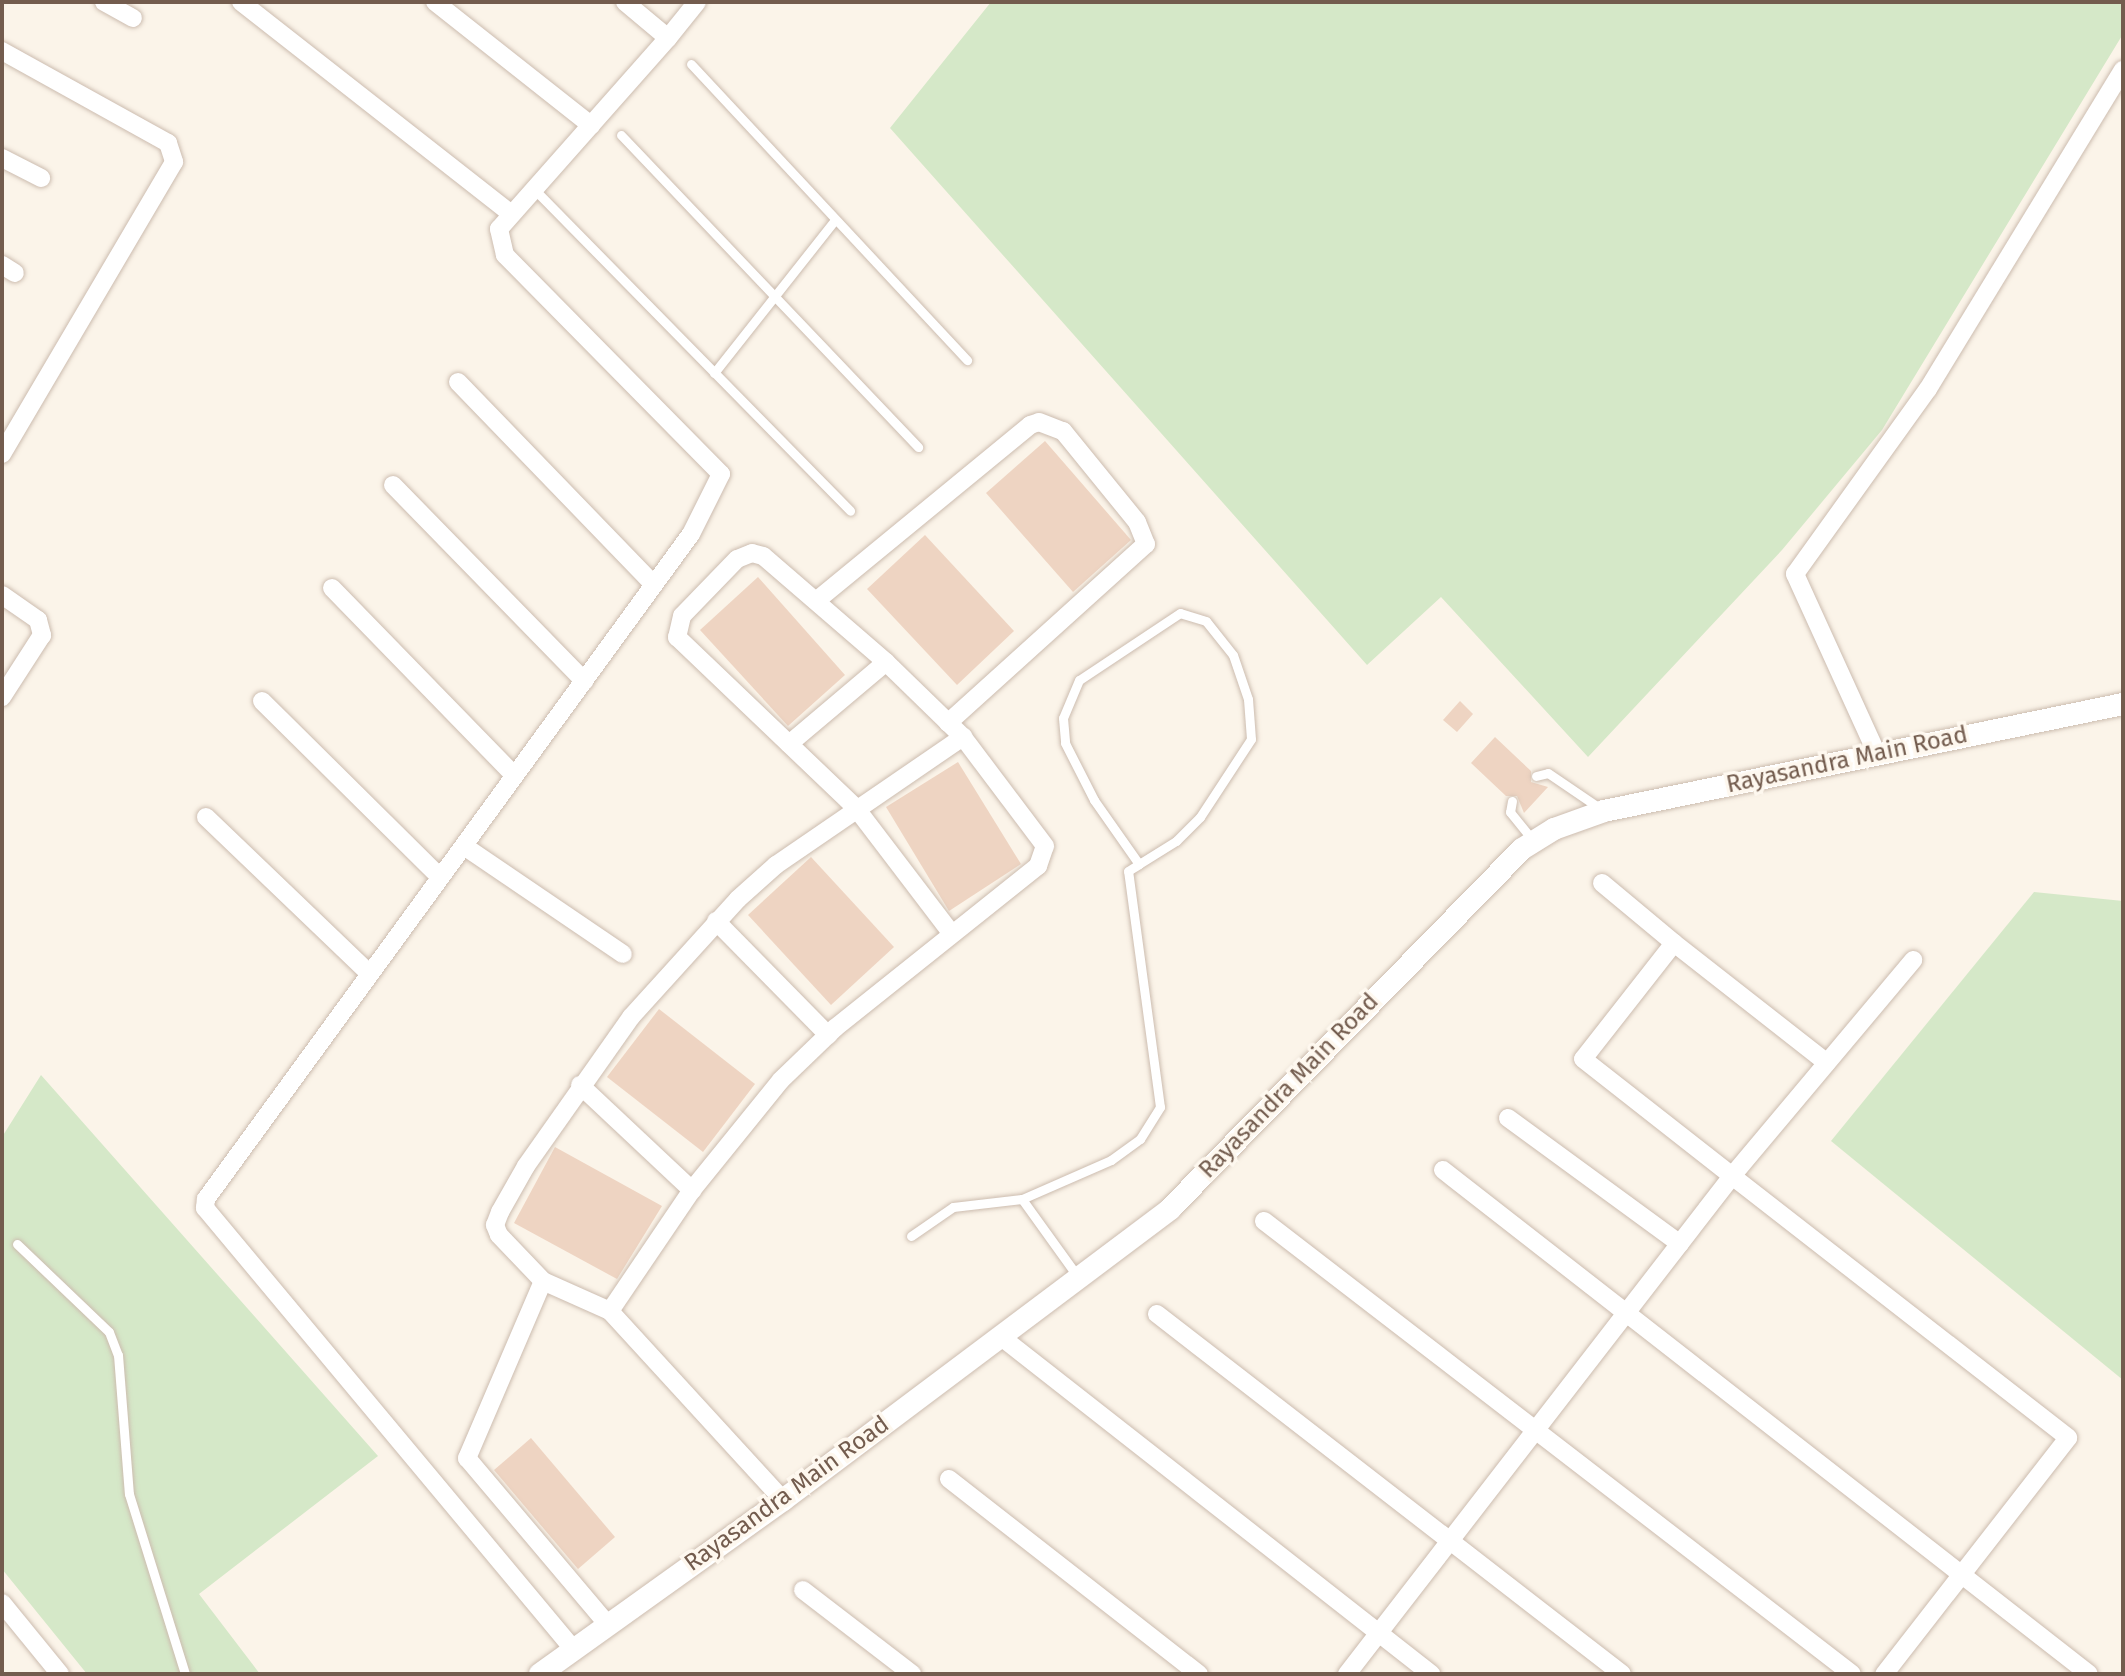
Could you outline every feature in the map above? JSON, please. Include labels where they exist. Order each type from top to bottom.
[{"type":"street","points":[[104,2],[133,18]]},
{"type":"street","points":[[241,2],[510,213]]},
{"type":"street","points":[[435,2],[591,125]]},
{"type":"street","points":[[625,2],[668,38]]},
{"type":"street","points":[[574,1650],[205,1208],[206,1199],[707,509],[721,474],[505,255],[499,229],[697,2]]},
{"type":"street","points":[[2,51],[168,143],[174,162],[2,454]]},
{"type":"street","points":[[1877,754],[1795,574],[1928,389],[2123,70]]},
{"type":"street","points":[[2,158],[41,178]]},
{"type":"street","points":[[458,382],[654,585]]},
{"type":"street","points":[[816,601],[1030,425],[1039,422],[1063,431],[1137,522],[1146,544],[948,723]]},
{"type":"street","points":[[393,485],[584,681]]},
{"type":"street","points":[[610,1311],[692,1190],[781,1080],[828,1035],[1038,866],[1045,846],[963,737],[886,662],[763,556],[745,555],[682,616],[675,630],[682,644],[856,808],[952,934]]},
{"type":"street","points":[[332,588],[515,776]]},
{"type":"street","points":[[2,595],[38,620],[42,635],[2,697]]},
{"type":"street","points":[[789,744],[886,662]]},
{"type":"street","points":[[262,701],[440,877]]},
{"type":"street","name":"Rayasandra Main Road","points":[[540,1674],[783,1500],[1170,1209],[1482,885],[1534,842],[1604,811],[2123,704]]},
{"type":"street","points":[[783,1500],[610,1311],[543,1281],[512,1250],[495,1225],[526,1166],[580,1085],[716,921],[776,865],[963,737]]},
{"type":"street","points":[[206,817],[370,974]]},
{"type":"street","points":[[464,846],[623,954]]},
{"type":"street","points":[[1602,883],[1827,1063]]},
{"type":"street","points":[[716,921],[828,1035]]},
{"type":"street","points":[[1674,943],[1583,1059],[2068,1438],[1884,1674]]},
{"type":"street","points":[[1347,1674],[1732,1176],[1913,960]]},
{"type":"street","points":[[580,1085],[692,1190]]},
{"type":"street","points":[[1508,1118],[1680,1244]]},
{"type":"street","points":[[1443,1170],[1624,1315],[2089,1674]]},
{"type":"street","points":[[1264,1221],[1852,1674]]},
{"type":"street","points":[[543,1281],[467,1458],[608,1625]]},
{"type":"street","points":[[1157,1314],[1453,1538],[1622,1674]]},
{"type":"street","points":[[1000,1336],[1431,1674]]},
{"type":"street","points":[[949,1479],[1199,1674]]},
{"type":"street","points":[[803,1590],[912,1674]]},
{"type":"street","points":[[2,1603],[60,1674]]},
{"type":"lane","points":[[691,64],[967,360]]},
{"type":"lane","points":[[621,135],[918,447]]},
{"type":"lane","points":[[534,189],[850,511]]},
{"type":"lane","points":[[714,373],[835,220]]},
{"type":"lane","points":[[911,1236],[953,1207],[1022,1199],[1111,1160],[1140,1139],[1160,1107],[1128,871],[1176,841],[1200,817],[1251,739],[1248,699],[1233,655],[1206,621],[1180,613],[1079,680],[1063,718],[1065,743],[1094,800],[1139,864]]},
{"type":"lane","points":[[1536,776],[1548,773],[1604,811]]},
{"type":"lane","points":[[1512,801],[1510,812],[1534,842]]},
{"type":"lane","points":[[1022,1199],[1078,1277]]},
{"type":"lane","points":[[17,1244],[109,1332],[118,1355],[129,1494],[185,1674]]},
{"type":"green space","points":[[991,2],[2123,2],[2123,34],[1882,430],[1782,550],[1588,757],[1441,597],[1367,665],[890,128]]},
{"type":"green space","points":[[2034,892],[2123,901],[2123,1380],[1831,1141]]},
{"type":"green space","points":[[41,1075],[378,1456],[199,1594],[260,1674],[87,1674],[2,1569],[2,1137]]},
{"type":"building","points":[[1045,441],[1131,540],[1073,592],[986,493]]},
{"type":"building","points":[[925,535],[1014,631],[957,685],[867,589]]},
{"type":"building","points":[[758,577],[845,675],[788,726],[700,630]]},
{"type":"building","points":[[1460,701],[1473,714],[1457,732],[1443,720]]},
{"type":"building","points":[[1495,737],[1531,771],[1531,782],[1548,787],[1524,813],[1517,796],[1506,796],[1471,763]]},
{"type":"building","points":[[958,762],[1021,864],[949,911],[886,807]]},
{"type":"building","points":[[811,857],[894,947],[831,1005],[748,915]]},
{"type":"building","points":[[659,1009],[755,1084],[703,1152],[607,1077]]},
{"type":"building","points":[[555,1147],[662,1206],[617,1279],[514,1223]]},
{"type":"building","points":[[531,1438],[615,1537],[578,1569],[494,1470]]}]
